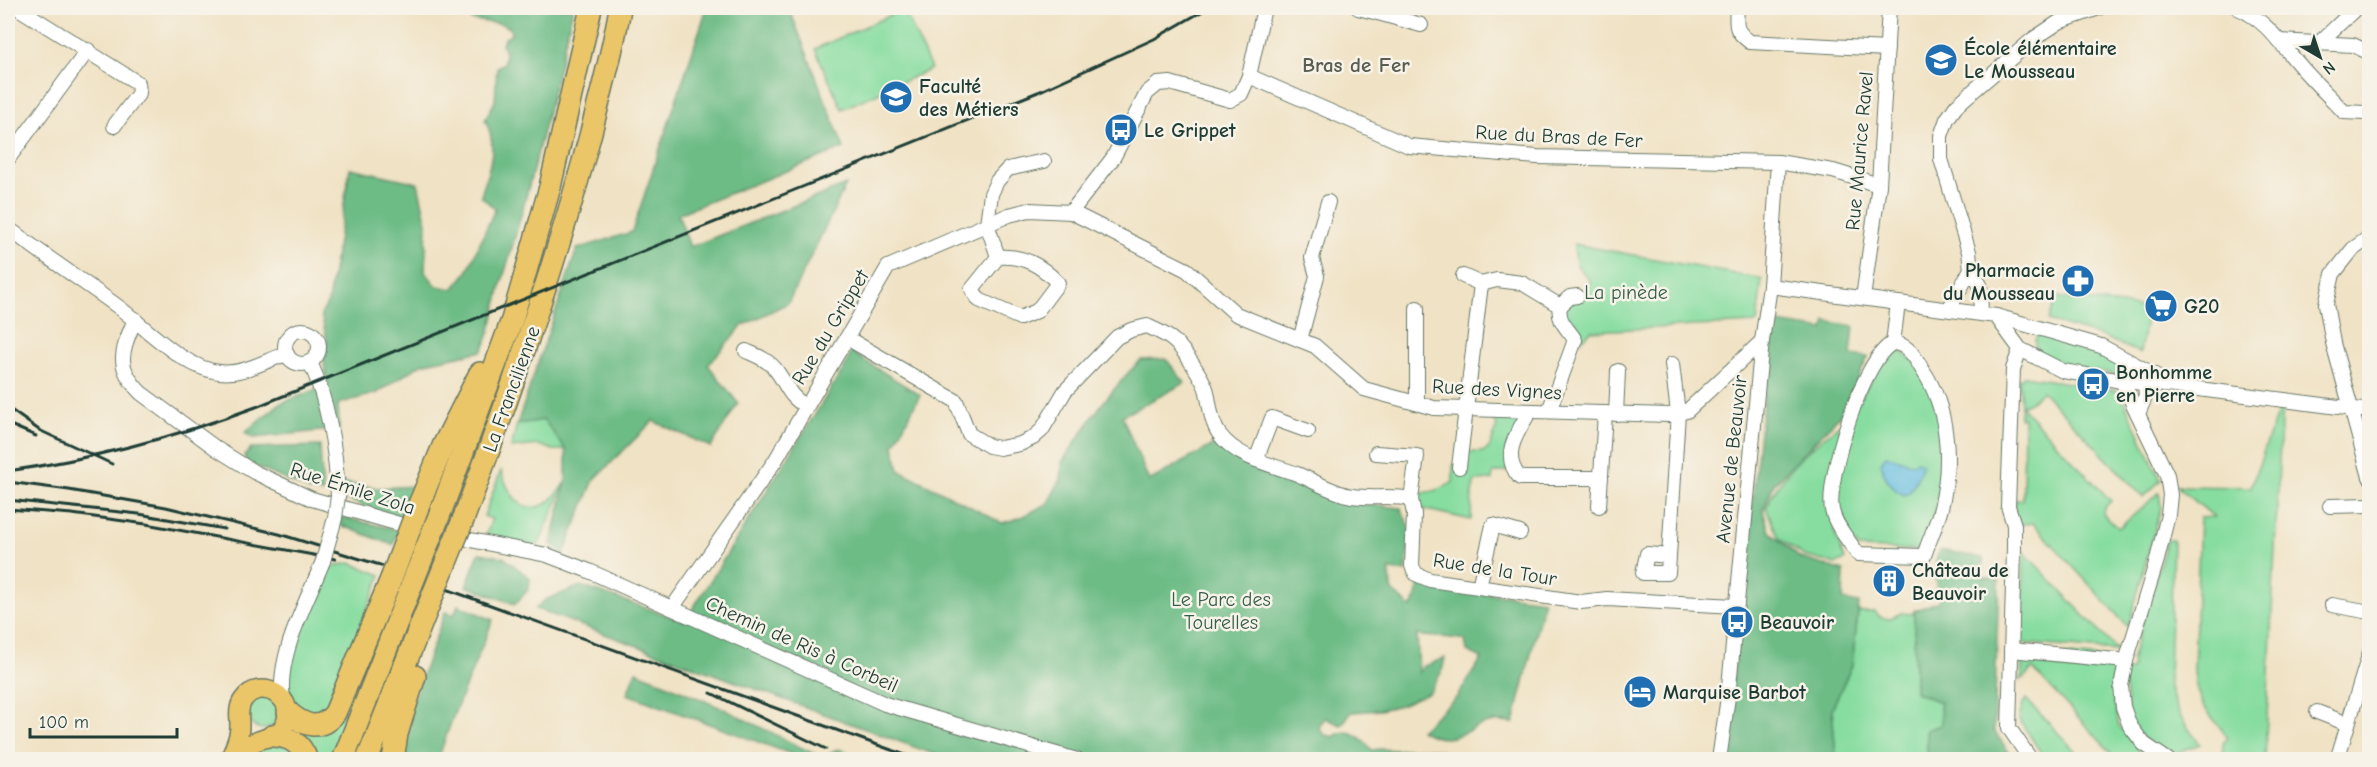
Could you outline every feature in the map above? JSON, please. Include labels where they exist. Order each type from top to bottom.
[{"type":"highway","name":"La Francilienne","points":[[343,759],[441,511],[512,321],[550,188],[591,8]]},
{"type":"highway","name":"La Francilienne","points":[[367,759],[463,520],[533,328],[563,232],[615,39],[620,8]]},
{"type":"highway","points":[[285,706],[300,723],[312,726],[325,723],[336,713],[391,579],[434,465],[473,387],[527,266]]},
{"type":"highway","points":[[393,759],[406,702],[435,622],[432,597]]},
{"type":"highway","points":[[268,737],[282,736],[291,740],[302,749],[307,759]]},
{"type":"main road","points":[[257,690],[272,690],[285,706],[284,727],[249,745],[230,759],[240,732],[240,705],[250,693],[257,690]]},
{"type":"main road","points":[[240,720],[242,726],[252,735],[268,737]]},
{"type":"street","points":[[18,8],[138,83],[139,93],[114,126]]},
{"type":"street","points":[[1071,212],[1113,158],[1147,93],[1158,84],[1170,83],[1230,100],[1241,94],[1249,76],[1264,8]]},
{"type":"street","points":[[1358,8],[1379,10],[1421,25]]},
{"type":"street","points":[[1737,8],[1736,27],[1739,34],[1750,42],[1887,49]]},
{"type":"street","name":"Rue Maurice Ravel","points":[[1863,298],[1879,185],[1889,8]]},
{"type":"street","points":[[1981,313],[1980,285],[1971,269],[1969,252],[1941,159],[1941,136],[1947,119],[1957,105],[2032,40],[2059,22],[2099,8]]},
{"type":"street","points":[[2238,8],[2252,14],[2344,112],[2365,113],[2370,110]]},
{"type":"street","points":[[2319,43],[2355,8]]},
{"type":"street","points":[[2279,41],[2353,45],[2370,53]]},
{"type":"street","points":[[8,159],[88,50]]},
{"type":"street","name":"Rue du Bras de Fer","points":[[1249,76],[1409,146],[1537,157],[1779,162],[1833,171],[1879,185]]},
{"type":"street","points":[[998,257],[987,224],[991,194],[997,181],[1008,169],[1044,161]]},
{"type":"street","name":"Avenue de Beauvoir","points":[[1719,759],[1728,698],[1762,341],[1770,286],[1779,162]]},
{"type":"street","points":[[1300,340],[1317,276],[1312,258],[1328,202]]},
{"type":"street","name":"Rue du Grippet","points":[[672,608],[775,461],[888,267],[1009,214],[1029,210],[1071,212]]},
{"type":"street","name":"Rue des Vignes","points":[[1071,212],[1187,270],[1236,314],[1315,346],[1364,389],[1434,408],[1669,416],[1687,411],[1762,341]]},
{"type":"street","points":[[8,228],[135,319],[189,361],[206,369],[222,372],[238,371],[287,354]]},
{"type":"street","points":[[2370,237],[2353,249],[2333,274],[2326,304],[2333,343],[2370,477]]},
{"type":"street","points":[[1013,256],[1044,268],[1058,283],[1037,311],[1020,318],[979,300],[972,289],[998,257],[1013,256]]},
{"type":"street","points":[[1949,309],[1971,269]]},
{"type":"street","points":[[1462,276],[1481,284],[1497,280],[1522,283],[1560,306]]},
{"type":"street","points":[[1459,467],[1481,284]]},
{"type":"street","points":[[1770,286],[1996,316],[2101,346],[2175,386]]},
{"type":"street","points":[[1549,411],[1575,340],[1562,324],[1560,306],[1570,297],[1577,296]]},
{"type":"street","points":[[1893,343],[1901,343],[1925,372],[1939,406],[1948,446],[1942,503],[1924,556],[1858,554],[1832,510],[1832,489],[1848,418],[1878,355],[1893,343],[1898,303]]},
{"type":"street","points":[[1417,308],[1417,404]]},
{"type":"street","points":[[1996,316],[2020,349],[2063,371],[2122,381],[2370,411]]},
{"type":"street","name":"Rue Émile Zola","points":[[135,319],[124,347],[122,360],[131,383],[141,393],[217,449],[254,472],[312,499],[420,530],[517,550]]},
{"type":"street","points":[[847,338],[956,401],[969,434],[988,446],[1000,448],[1020,444],[1033,438],[1042,430],[1065,391],[1117,337],[1131,330],[1148,326],[1175,341],[1207,389],[1209,406],[1219,434],[1234,449],[1256,460],[1353,496],[1383,496],[1411,500],[1417,456],[1376,453]]},
{"type":"street","points":[[304,329],[318,340],[318,353],[310,362],[301,364],[294,362],[287,354],[285,345],[288,336],[297,330],[304,329]]},
{"type":"street","points":[[2020,349],[2013,369],[2008,506],[2014,533],[2009,728],[2031,759]]},
{"type":"street","name":"Rue du Grippet","points":[[746,351],[775,368],[797,401],[806,406]]},
{"type":"street","points":[[285,706],[280,683],[283,661],[323,561],[335,518],[338,496],[332,437],[322,394],[310,362]]},
{"type":"street","points":[[1669,556],[1678,413],[1672,364]]},
{"type":"street","points":[[2138,414],[2146,395],[2142,368]]},
{"type":"street","points":[[1599,506],[1610,413],[1618,371]]},
{"type":"street","points":[[2122,381],[2167,475],[2170,495],[2169,515],[2126,660],[2121,686],[2123,707],[2130,726],[2144,744],[2168,759]]},
{"type":"street","points":[[1530,411],[1513,443],[1509,457],[1513,470],[1520,478],[1601,478]]},
{"type":"street","points":[[1256,460],[1272,418],[1308,431]]},
{"type":"street","name":"Rue de la Tour","points":[[1411,500],[1414,514],[1412,566],[1416,574],[1430,580],[1581,602],[1607,599],[1735,606]]},
{"type":"street","points":[[2330,506],[2370,505]]},
{"type":"street","points":[[1479,587],[1493,525],[1520,532]]},
{"type":"street","name":"Chemin de Ris à Corbeil","points":[[517,550],[547,555],[589,571],[885,704],[1077,759]]},
{"type":"street","points":[[2332,605],[2370,612]]},
{"type":"street","points":[[2011,650],[2126,660]]},
{"type":"street","points":[[2338,759],[2370,652]]},
{"type":"street","points":[[257,690],[283,661]]},
{"type":"street","points":[[2317,712],[2348,724]]},
{"type":"green space","points":[[468,8],[573,8],[532,176],[492,323],[482,351],[421,364],[377,393],[338,404],[339,429],[253,438],[245,433],[279,404],[328,385],[324,363],[327,340],[321,315],[328,302],[350,168],[418,183],[427,225],[425,272],[437,286],[453,289],[467,272],[495,209],[481,196],[492,149],[485,120],[495,101],[497,67],[504,63],[505,53],[502,45],[504,39],[511,34],[510,28],[503,24],[472,20],[468,15]]},
{"type":"green space","points":[[707,8],[789,8],[844,148],[678,214],[690,247],[846,185],[788,303],[742,326],[708,365],[738,403],[711,447],[653,421],[594,480],[564,553],[551,544],[566,482],[566,450],[544,420],[517,424],[577,249],[632,232]]},
{"type":"green space","points":[[904,9],[931,69],[842,109],[815,49]]},
{"type":"green space","name":"La pinède","points":[[1574,244],[1762,279],[1757,323],[1591,331],[1581,341],[1561,310],[1577,296],[1589,292],[1590,281],[1576,264]]},
{"type":"green space","points":[[2057,297],[2148,308],[2140,353],[2101,336],[2048,321]]},
{"type":"green space","points":[[1826,321],[1854,326],[1851,355],[1868,357],[1842,413],[1774,484],[1763,510],[1769,531],[1800,558],[1844,571],[1843,600],[1859,603],[1852,665],[1832,709],[1836,757],[1823,760],[1724,760],[1772,322],[1824,330]]},
{"type":"green space","points":[[2044,334],[2080,342],[2136,372],[2134,376],[2096,372],[2052,362],[2042,356],[2036,348],[2035,340],[2038,335]]},
{"type":"green space","points":[[1893,343],[1925,372],[1948,446],[1929,538],[1917,550],[1859,548],[1842,530],[1832,489],[1848,418]]},
{"type":"green space","name":"Le Parc des Tourelles","points":[[851,352],[920,395],[894,445],[899,470],[1002,523],[1019,518],[1047,504],[1061,479],[1062,462],[1101,405],[1141,360],[1166,359],[1185,383],[1122,416],[1149,481],[1213,445],[1345,502],[1401,508],[1410,529],[1406,572],[1389,570],[1392,590],[1410,607],[1413,606],[1419,585],[1544,600],[1514,723],[1484,724],[1459,735],[1442,738],[1420,730],[1457,697],[1482,658],[1467,651],[1465,640],[1417,635],[1419,673],[1424,666],[1445,658],[1442,671],[1430,692],[1401,705],[1380,710],[1352,712],[1341,725],[1325,718],[1319,726],[1323,734],[1333,737],[1344,732],[1355,734],[1372,750],[1430,749],[1442,751],[1447,760],[947,759],[536,609],[545,600],[581,586],[685,621],[846,365]]},
{"type":"green space","points":[[2024,376],[2119,391],[2161,480],[2143,497],[2042,391],[2030,402],[2021,406],[2111,501],[2104,508],[2103,514],[2119,528],[2159,493],[2161,507],[2128,627],[2033,523],[2014,525],[2015,500],[2023,500],[2024,418],[2019,418],[2021,405],[2019,380]]},
{"type":"green space","points":[[2282,400],[2265,759],[2216,759],[2223,752],[2223,743],[2228,738],[2201,701],[2194,671],[2200,518],[2214,517],[2177,486],[2251,487]]},
{"type":"green space","points":[[1494,417],[1516,420],[1521,426],[1513,470],[1493,473],[1492,480],[1475,481],[1472,492],[1471,520],[1419,508],[1412,493],[1434,491],[1449,485],[1453,482],[1453,466],[1467,452],[1482,452],[1489,448],[1497,426]]},
{"type":"green space","points":[[544,420],[566,450],[553,450],[539,445],[511,448],[517,424]]},
{"type":"green space","points":[[1838,426],[1841,426],[1834,531],[1845,560],[1836,564],[1804,556],[1779,538],[1766,508],[1787,473]]},
{"type":"green space","points":[[320,446],[323,493],[310,491],[248,463],[244,457],[251,448]]},
{"type":"green space","points":[[501,471],[512,494],[523,505],[530,507],[538,507],[550,501],[566,482],[538,546],[486,536],[492,519],[484,516]]},
{"type":"green space","points":[[344,483],[378,488],[416,486],[402,520],[345,499]]},
{"type":"green space","points":[[341,517],[399,530],[393,545],[340,525]]},
{"type":"green space","points":[[2167,540],[2173,540],[2169,682],[2180,715],[2200,744],[2165,757],[2130,726],[2123,674],[2133,668],[2132,658]]},
{"type":"green space","points":[[1940,550],[1983,558],[1983,577],[1999,579],[1994,731],[2014,759],[1928,759],[1926,730],[1941,725],[1940,702],[1915,692],[1914,611],[1939,601],[1935,568]]},
{"type":"green space","points":[[2024,552],[2118,651],[2022,643]]},
{"type":"green space","points":[[479,553],[503,557],[530,578],[529,589],[515,604],[466,586]]},
{"type":"green space","points":[[350,563],[381,575],[325,713],[308,719],[290,695],[287,682],[289,665],[323,568]]},
{"type":"green space","points":[[458,605],[493,620],[438,759],[400,760],[409,712],[445,612],[454,615]]},
{"type":"green space","points":[[1914,611],[1915,692],[1940,702],[1941,725],[1926,730],[1928,759],[1823,760],[1836,757],[1832,709],[1852,665],[1858,612],[1875,612],[1880,617],[1889,619],[1901,613],[1912,614]]},
{"type":"green space","points":[[2023,651],[2114,659],[2114,701],[2119,726],[2139,750],[2131,759],[2117,759],[2033,669],[2021,680]]},
{"type":"green space","points":[[636,671],[726,710],[822,758],[838,749],[867,759],[805,759],[627,694]]},
{"type":"green space","points":[[263,697],[275,701],[279,713],[275,725],[263,729],[251,725],[247,713],[251,701]]},
{"type":"green space","points":[[2026,699],[2083,759],[2045,759],[2019,719]]},
{"type":"green space","points":[[346,710],[346,721],[330,759],[315,759],[300,740],[304,730]]},
{"type":"green space","points":[[263,745],[288,745],[299,760],[246,760]]},
{"type":"water","points":[[1886,455],[1911,463],[1918,461],[1922,464],[1909,493],[1905,495],[1900,493],[1889,482],[1881,463]]},
{"type":"railway","points":[[8,471],[134,446],[256,407],[1038,92],[1154,39],[1208,8]]},
{"type":"railway","points":[[11,410],[39,430],[112,464]]},
{"type":"railway","points":[[8,424],[36,436]]},
{"type":"railway","points":[[8,482],[166,507],[279,534],[380,565],[919,760]]},
{"type":"railway","points":[[8,500],[139,514],[224,529]]},
{"type":"railway","points":[[8,509],[72,514],[146,524],[335,559]]},
{"type":"railway","points":[[711,693],[826,749]]},
{"type":"place","name":"École élémentaire Le Mousseau","points":[[1941,60]]},
{"type":"place","name":"Faculté des Métiers","points":[[896,97]]},
{"type":"place","name":"Le Grippet","points":[[1121,130]]},
{"type":"place","name":"Pharmacie du Mousseau","points":[[2078,281]]},
{"type":"place","name":"G20","points":[[2161,306]]},
{"type":"place","name":"Bonhomme en Pierre","points":[[2093,384]]},
{"type":"place","name":"Château de Beauvoir","points":[[1889,581]]},
{"type":"place","name":"Beauvoir","points":[[1737,622]]},
{"type":"place","name":"Marquise Barbot","points":[[1640,692]]},
{"type":"district","name":"Bras de Fer","points":[[1356,65]]}]
